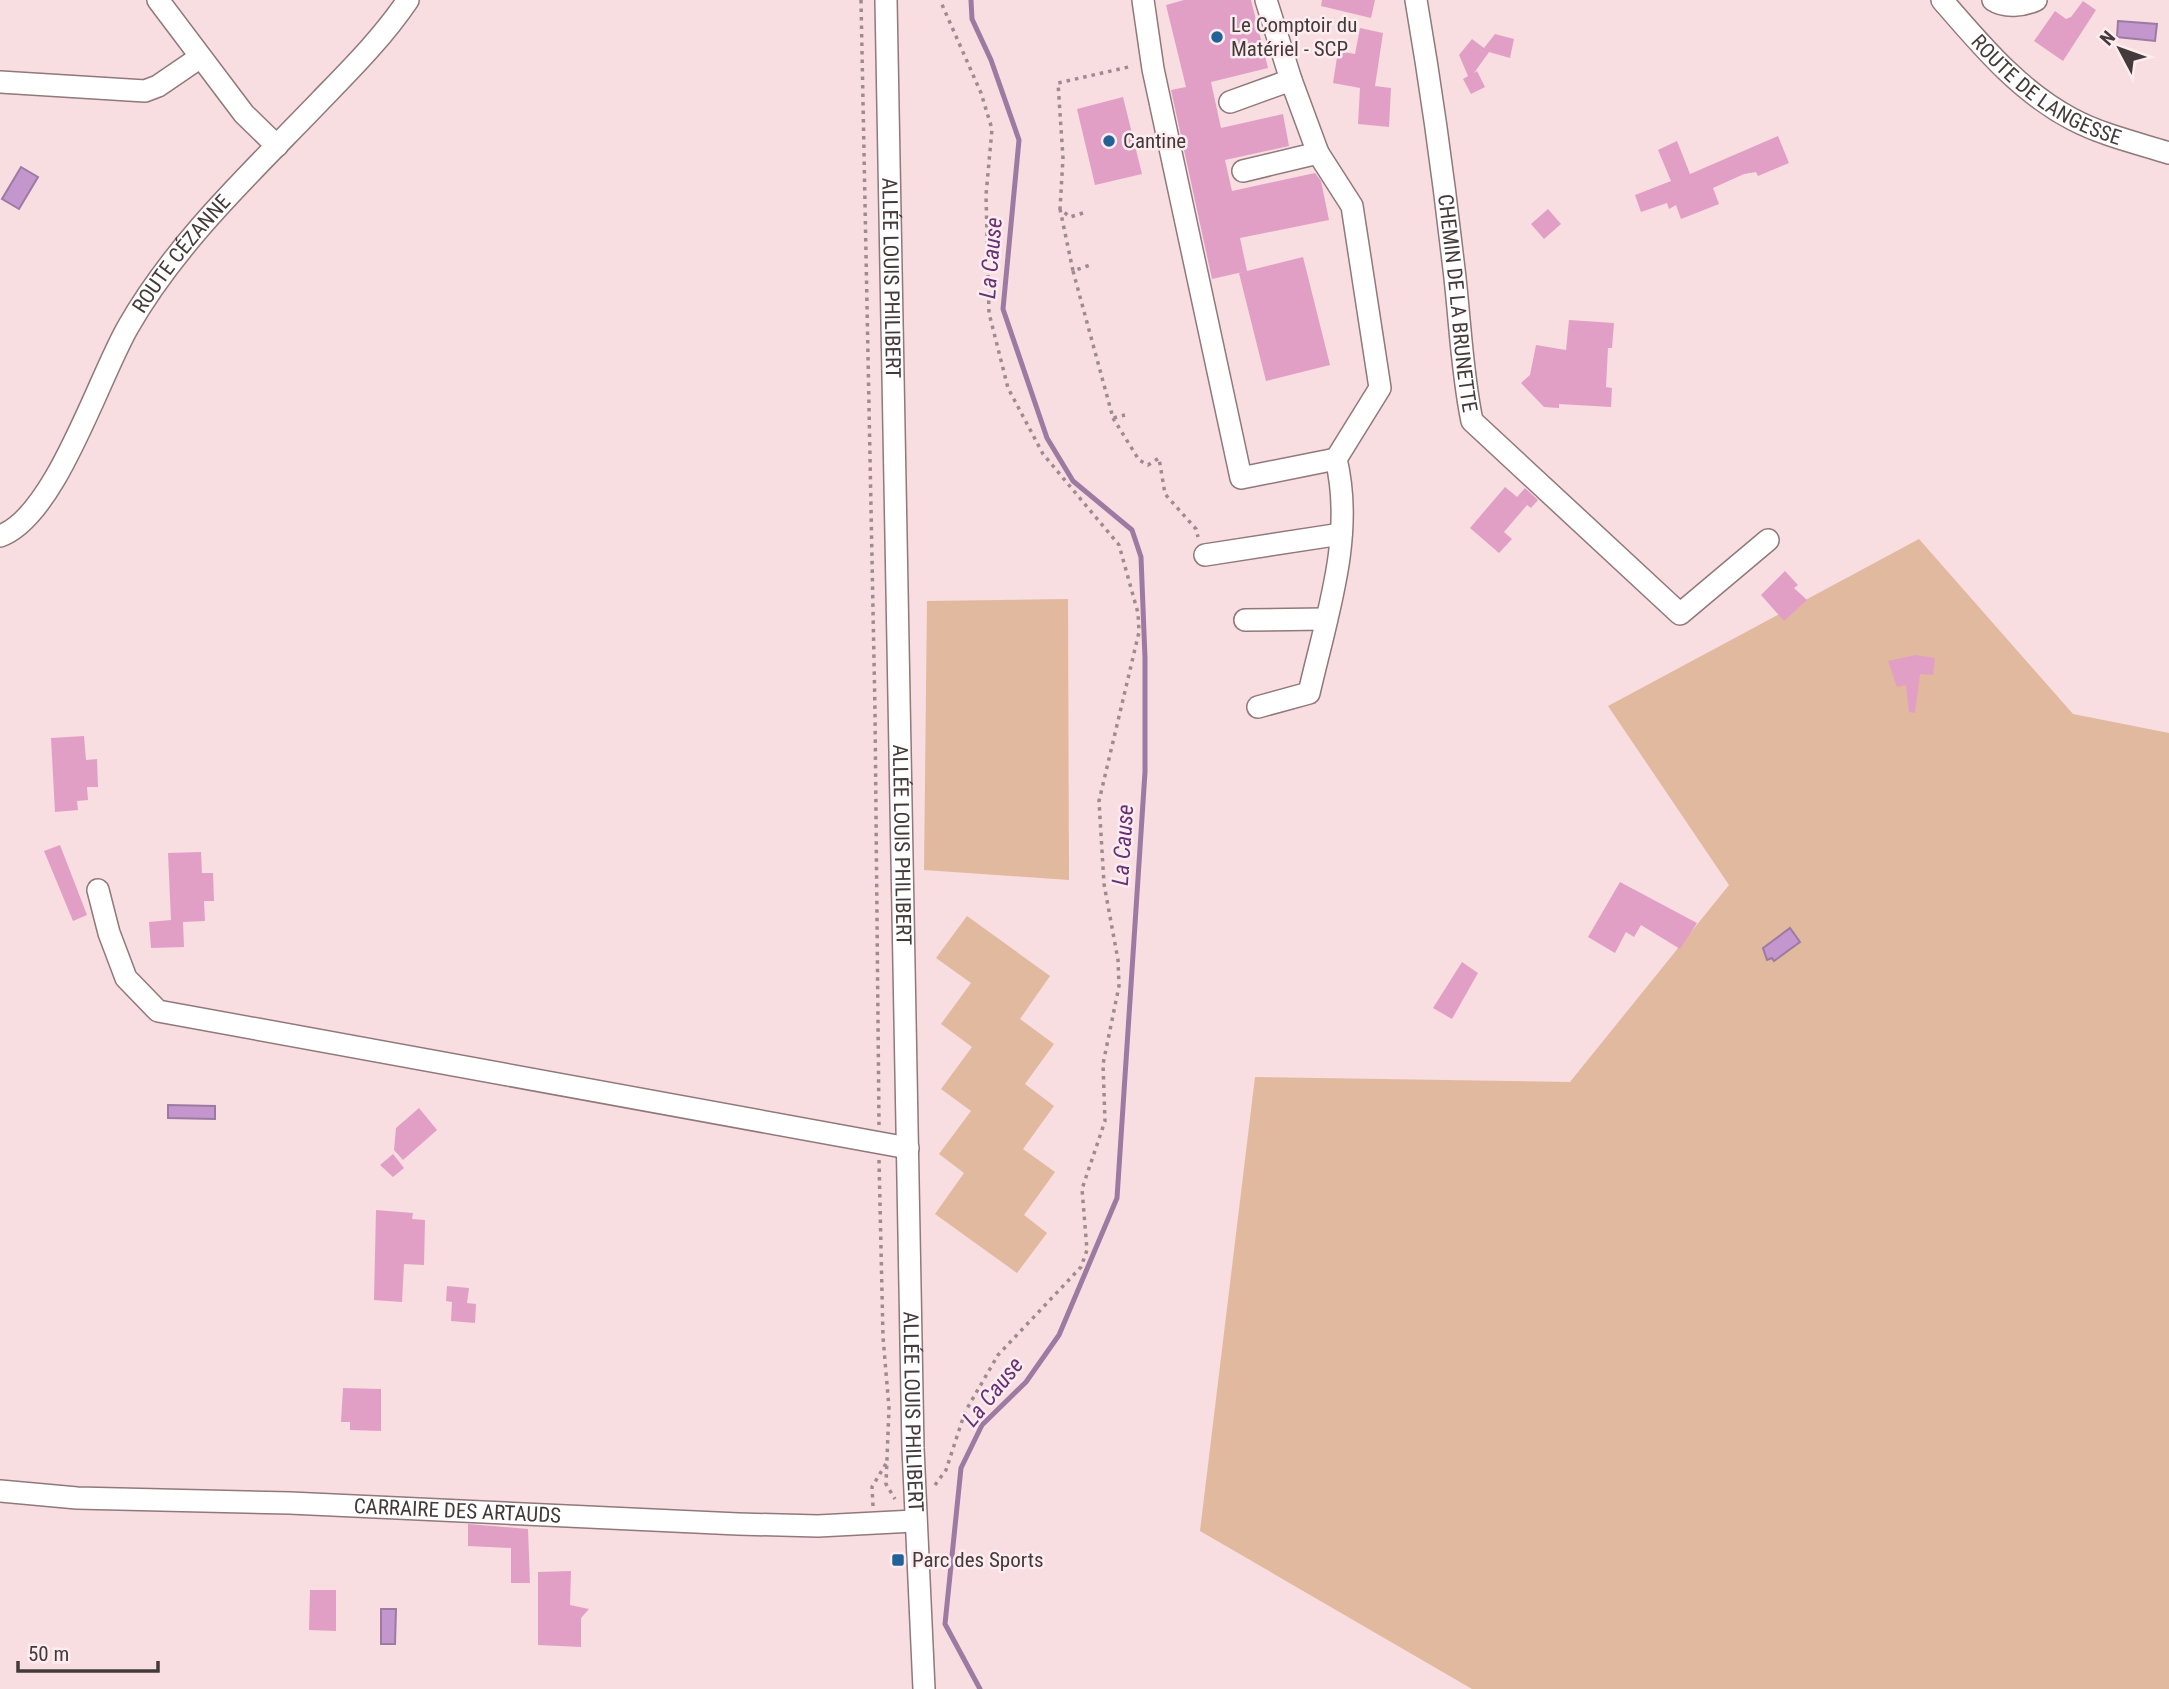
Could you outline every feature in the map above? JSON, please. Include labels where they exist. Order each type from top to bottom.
[{"type":"street","points":[[158,0],[199,58],[244,114],[277,146]]},
{"type":"street","name":"ROUTE CÉZANNE","points":[[0,536],[29,517],[48,491],[127,329],[152,288],[189,242],[376,43],[408,0]]},
{"type":"street","name":"ALLÉE LOUIS PHILIBERT","points":[[886,0],[908,1148],[908,1521],[924,1689]]},
{"type":"street","points":[[1143,0],[1153,69],[1241,478],[1336,459],[1381,388],[1352,206],[1318,153],[1266,0]]},
{"type":"street","name":"CHEMIN DE LA BRUNETTE","points":[[1416,0],[1439,138],[1460,315],[1463,378],[1472,421],[1680,614],[1768,540]]},
{"type":"street","name":"ROUTE DE LANGESSE","points":[[1942,0],[2012,77],[2042,100],[2074,120],[2169,153]]},
{"type":"street","points":[[1993,0],[2000,4],[2025,5],[2036,0]]},
{"type":"street","points":[[0,82],[145,91],[158,86],[199,58]]},
{"type":"street","points":[[1230,102],[1291,80]]},
{"type":"street","points":[[1243,171],[1318,153]]},
{"type":"street","points":[[1258,707],[1309,693],[1341,534],[1343,485],[1336,459]]},
{"type":"street","points":[[1205,555],[1341,534]]},
{"type":"street","points":[[1245,620],[1325,619]]},
{"type":"street","points":[[98,890],[109,933],[126,978],[158,1011],[879,1145],[908,1148]]},
{"type":"street","name":"CARRAIRE DES ARTAUDS","points":[[0,1491],[77,1498],[290,1503],[752,1524],[818,1526],[908,1521]]},
{"type":"path","points":[[861,0],[875,698],[879,1145],[883,1337],[890,1408],[887,1491],[908,1521]]},
{"type":"path","points":[[931,1493],[946,1470],[965,1412],[998,1355],[1081,1268],[1087,1250],[1082,1189],[1105,1121],[1103,1064],[1119,986],[1104,884],[1099,801],[1139,632],[1138,613],[1119,545],[1044,454],[1008,388],[989,313],[986,195],[992,129],[981,93],[940,0]]},
{"type":"path","points":[[1153,69],[1139,72],[1136,66],[1058,83],[1063,158],[1060,209],[1073,271],[1112,418],[1139,460],[1148,465],[1159,458],[1165,494],[1196,529],[1205,555]]},
{"type":"path","points":[[1060,209],[1070,217],[1083,214]]},
{"type":"path","points":[[1073,271],[1093,264]]},
{"type":"path","points":[[1112,418],[1125,415]]},
{"type":"path","points":[[874,1521],[872,1487],[888,1461]]},
{"type":"shaded area","points":[[2118,21],[2157,24],[2155,41],[2117,37]]},
{"type":"shaded area","points":[[21,167],[38,177],[19,209],[2,199]]},
{"type":"shaded area","points":[[1919,539],[2073,714],[2169,733],[2169,1689],[1472,1689],[1200,1531],[1255,1077],[1570,1082],[1729,885],[1608,706]]},
{"type":"shaded area","points":[[1068,599],[1069,880],[924,870],[927,601]]},
{"type":"shaded area","points":[[967,916],[1050,976],[1020,1019],[1054,1044],[1025,1084],[1054,1106],[1023,1149],[1055,1172],[1024,1215],[1047,1233],[1017,1273],[935,1214],[964,1173],[939,1154],[971,1111],[941,1089],[972,1047],[941,1024],[971,983],[936,958]]},
{"type":"shaded area","points":[[1790,928],[1800,942],[1774,961],[1772,958],[1767,960],[1763,948]]},
{"type":"shaded area","points":[[168,1105],[215,1106],[215,1119],[168,1118]]},
{"type":"shaded area","points":[[381,1609],[396,1609],[395,1644],[381,1644]]},
{"type":"building","points":[[1184,0],[1251,0],[1268,68],[1211,82],[1221,128],[1283,114],[1289,146],[1225,160],[1232,191],[1315,173],[1321,181],[1329,220],[1240,238],[1247,271],[1212,279],[1171,90],[1186,87],[1166,5]]},
{"type":"building","points":[[1322,0],[1375,0],[1371,18],[1321,6]]},
{"type":"building","points":[[2083,1],[2096,10],[2063,61],[2034,41],[2055,11],[2066,19],[2071,17]]},
{"type":"building","points":[[1360,28],[1383,33],[1375,86],[1391,88],[1389,127],[1358,124],[1360,88],[1333,83],[1338,51],[1355,54]]},
{"type":"building","points":[[1495,34],[1514,39],[1510,58],[1489,52],[1474,73],[1477,71],[1485,87],[1471,94],[1463,79],[1468,76],[1459,55],[1472,39],[1484,48]]},
{"type":"building","name":"Cantine","points":[[1123,97],[1142,174],[1095,185],[1077,109]]},
{"type":"building","points":[[1778,136],[1789,163],[1758,176],[1756,172],[1744,174],[1713,188],[1719,204],[1681,219],[1676,205],[1669,209],[1667,203],[1641,212],[1635,195],[1671,181],[1658,150],[1677,141],[1690,174]]},
{"type":"building","points":[[1548,209],[1561,224],[1544,239],[1531,224]]},
{"type":"building","points":[[1303,257],[1330,365],[1266,381],[1239,273]]},
{"type":"building","points":[[1569,320],[1614,323],[1612,348],[1608,348],[1606,387],[1612,388],[1611,407],[1559,404],[1559,408],[1544,407],[1521,383],[1530,375],[1536,345],[1566,350]]},
{"type":"building","points":[[1505,487],[1527,505],[1504,532],[1512,539],[1499,553],[1470,528]]},
{"type":"building","points":[[1525,488],[1538,500],[1531,508],[1517,497]]},
{"type":"building","points":[[1785,571],[1798,585],[1794,588],[1807,600],[1784,621],[1761,595]]},
{"type":"building","points":[[1915,655],[1935,658],[1933,675],[1920,674],[1915,713],[1909,712],[1906,685],[1897,687],[1888,661]]},
{"type":"building","points":[[84,736],[86,760],[97,759],[98,787],[87,787],[88,800],[77,801],[78,810],[55,812],[51,738]]},
{"type":"building","points":[[60,845],[87,915],[73,921],[44,851]]},
{"type":"building","points":[[201,852],[202,873],[213,873],[214,901],[204,901],[205,921],[183,922],[184,947],[151,948],[149,922],[171,920],[168,853]]},
{"type":"building","points":[[1620,882],[1697,923],[1680,949],[1641,925],[1634,937],[1626,932],[1615,953],[1588,937]]},
{"type":"building","points":[[1462,962],[1478,973],[1452,1019],[1433,1008]]},
{"type":"building","points":[[419,1108],[437,1130],[403,1160],[394,1150],[396,1128]]},
{"type":"building","points":[[393,1154],[404,1168],[393,1177],[380,1165]]},
{"type":"building","points":[[376,1210],[413,1213],[412,1219],[425,1220],[424,1265],[404,1264],[402,1302],[374,1300]]},
{"type":"building","points":[[447,1286],[469,1288],[467,1303],[476,1304],[475,1323],[451,1321],[452,1302],[446,1301]]},
{"type":"building","points":[[343,1388],[381,1389],[381,1431],[350,1430],[350,1422],[341,1422]]},
{"type":"building","points":[[468,1524],[528,1529],[530,1583],[511,1583],[511,1548],[468,1546]]},
{"type":"building","points":[[571,1571],[570,1605],[589,1609],[581,1618],[581,1647],[538,1645],[538,1572]]},
{"type":"building","points":[[310,1590],[336,1590],[336,1631],[309,1630]]},
{"type":"waterway","name":"La Cause","points":[[971,0],[972,19],[991,60],[1019,140],[1003,309],[1047,438],[1073,481],[1132,530],[1141,557],[1145,658],[1145,772],[1117,1198],[1059,1335],[1026,1382],[982,1425],[961,1468],[945,1624],[980,1689]]},
{"type":"place","name":"Le Comptoir du Matériel - SCP","points":[[1217,37]]},
{"type":"place","name":"Cantine","points":[[1109,141]]},
{"type":"place","name":"Parc des Sports","points":[[898,1560]]}]
